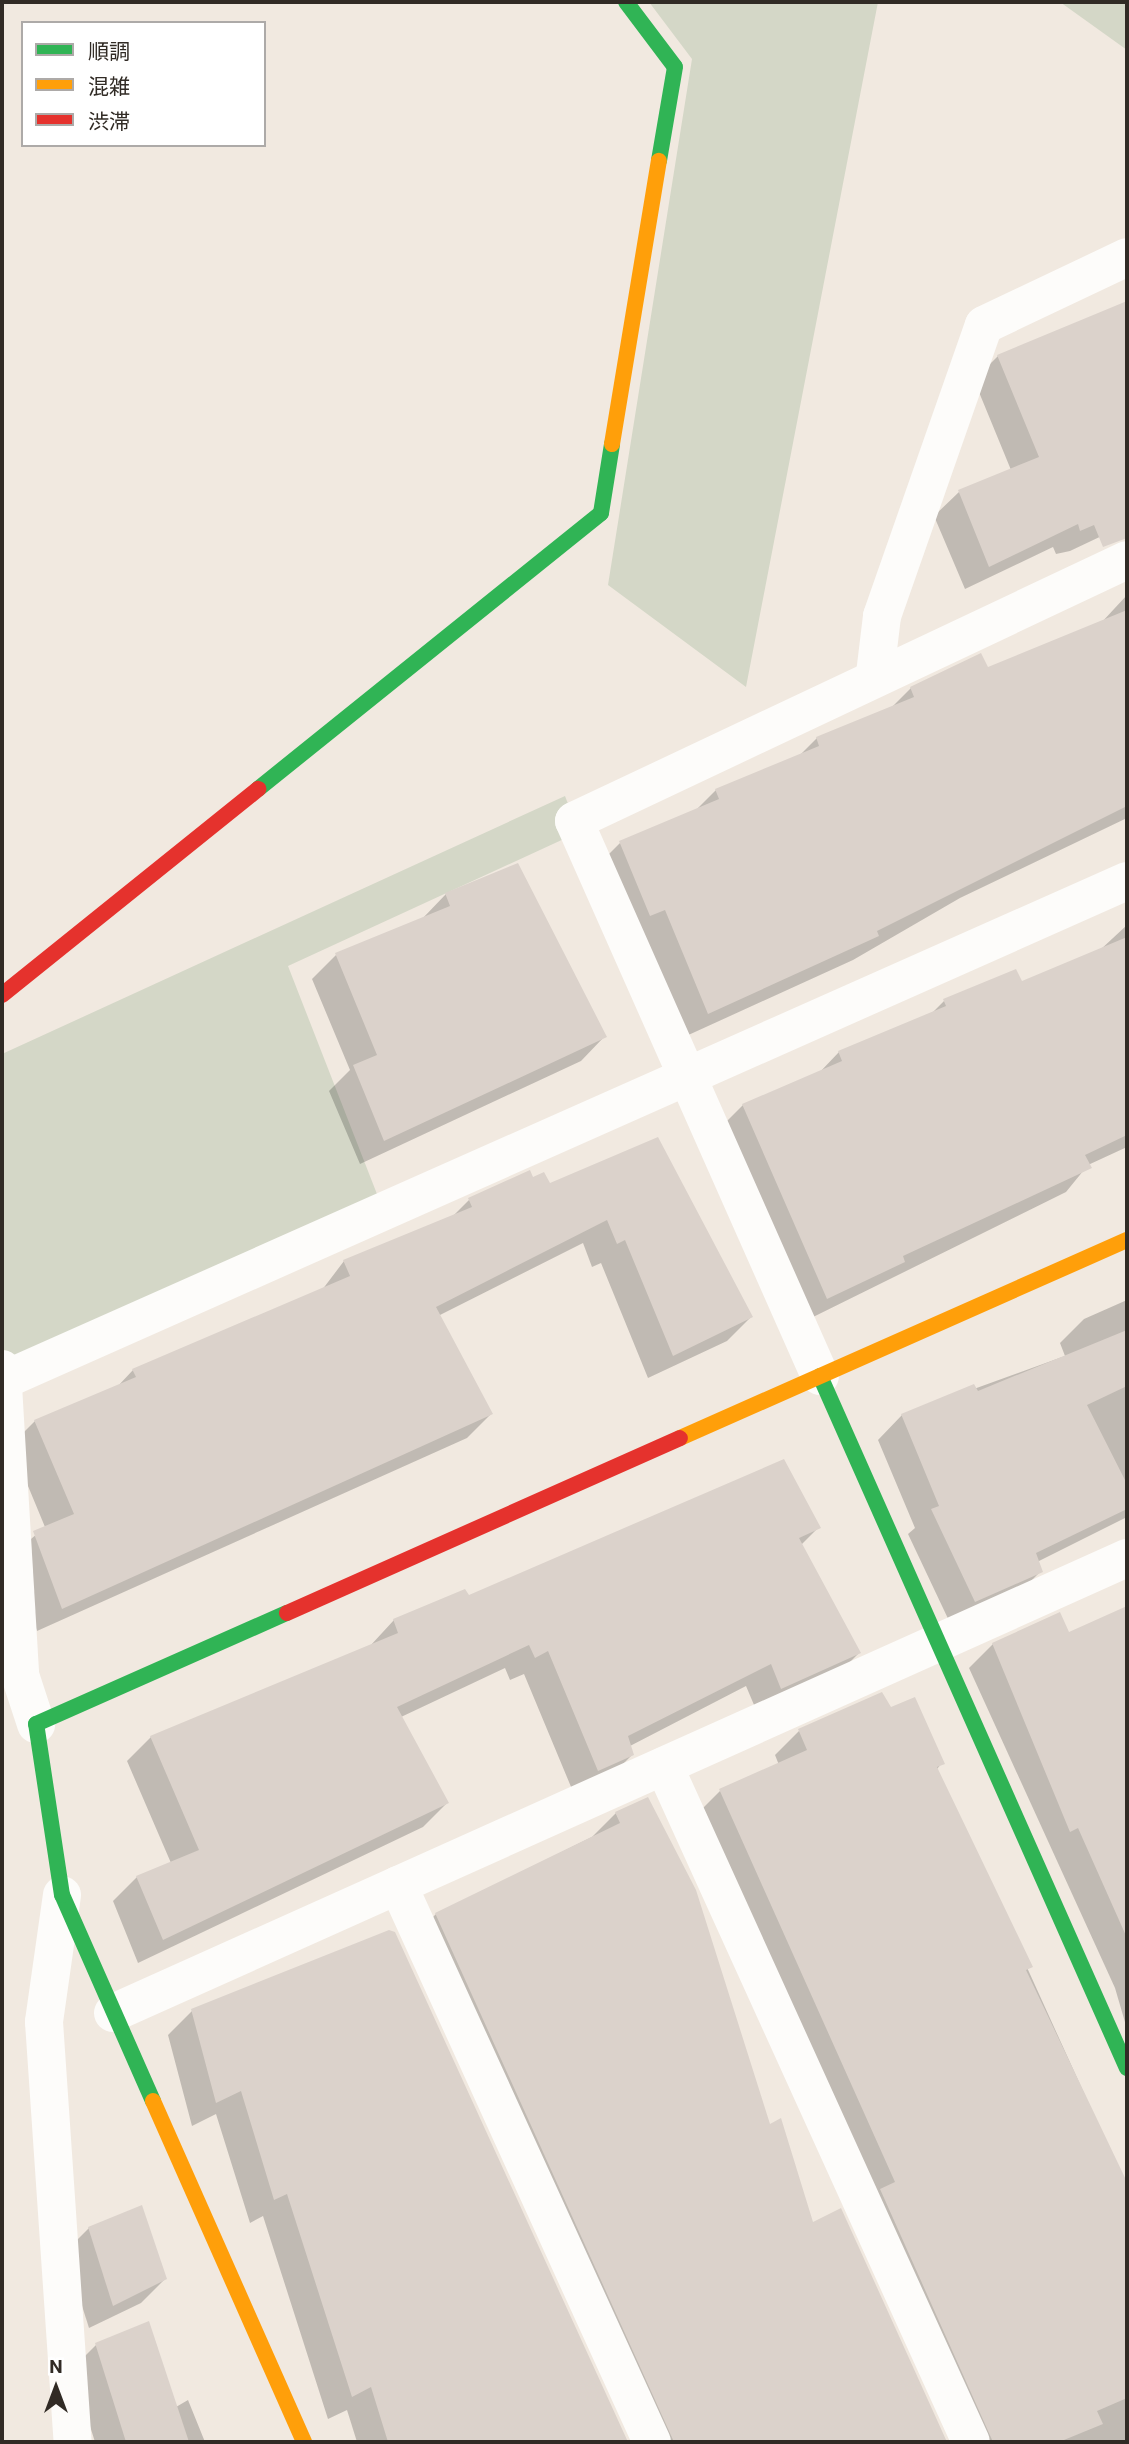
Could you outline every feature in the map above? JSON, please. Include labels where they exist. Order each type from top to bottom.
[{"type":"street","points":[[2,995],[601,513],[675,67],[626,2]]},
{"type":"street","points":[[876,674],[882,617],[984,325],[1127,257]]},
{"type":"street","points":[[1127,560],[876,674],[575,821],[684,1078],[820,1376],[1127,2068]]},
{"type":"street","points":[[304,2442],[62,1895],[36,1724],[20,1675],[3,1374],[684,1078],[1127,881]]},
{"type":"street","points":[[36,1724],[1127,1240]]},
{"type":"street","points":[[113,2013],[1127,1558]]},
{"type":"street","points":[[664,1766],[971,2442]]},
{"type":"street","points":[[398,1885],[652,2442]]},
{"type":"street","points":[[62,1895],[44,2022],[73,2442]]},
{"type":"green space","points":[[649,2],[878,2],[746,687],[608,585],[692,59]]},
{"type":"green space","points":[[1060,2],[1127,2],[1127,50]]},
{"type":"green space","points":[[565,796],[579,832],[288,966],[384,1212],[2,1369],[2,1054]]},
{"type":"building","points":[[1127,301],[1127,538],[1103,547],[1094,525],[1080,531],[1078,524],[989,567],[958,490],[1039,457],[997,355]]},
{"type":"building","points":[[1127,610],[1127,806],[877,931],[879,936],[708,1014],[665,910],[650,916],[619,841],[719,799],[715,789],[819,746],[816,737],[914,697],[910,687],[981,653],[988,667]]},
{"type":"building","points":[[518,863],[607,1037],[384,1141],[353,1065],[377,1055],[335,953],[450,906],[445,893]]},
{"type":"building","points":[[1127,937],[1127,1135],[1085,1155],[1092,1168],[903,1256],[905,1262],[827,1299],[742,1104],[842,1061],[838,1051],[946,1006],[943,999],[1016,969],[1022,981]]},
{"type":"building","points":[[658,1137],[753,1317],[673,1356],[625,1240],[617,1244],[607,1220],[436,1307],[493,1414],[62,1609],[33,1531],[74,1514],[34,1420],[136,1377],[132,1369],[350,1276],[343,1260],[472,1207],[468,1198],[530,1170],[533,1177],[544,1172],[550,1183]]},
{"type":"building","points":[[1127,1330],[1127,1386],[1087,1405],[1127,1484],[1127,1509],[1036,1553],[1043,1572],[975,1602],[931,1509],[939,1506],[901,1414],[974,1384],[978,1391]]},
{"type":"building","points":[[784,1459],[821,1528],[799,1538],[861,1653],[781,1689],[771,1664],[628,1736],[634,1755],[598,1771],[548,1651],[535,1658],[529,1645],[397,1707],[449,1803],[163,1940],[136,1876],[199,1850],[150,1736],[398,1633],[393,1619],[465,1589],[469,1595]]},
{"type":"building","points":[[1127,1606],[1127,1938],[1078,1828],[1070,1832],[992,1643],[1060,1612],[1069,1632]]},
{"type":"building","points":[[882,1692],[891,1707],[915,1697],[945,1764],[937,1767],[1033,1967],[1026,1970],[1127,2182],[1127,2398],[1097,2411],[1103,2424],[1059,2442],[993,2442],[880,2189],[895,2182],[719,1789],[807,1750],[798,1729]]},
{"type":"building","points":[[648,1797],[696,1890],[770,2124],[781,2118],[813,2222],[841,2208],[947,2442],[674,2442],[435,1913],[620,1823],[615,1812]]},
{"type":"building","points":[[389,1930],[395,1932],[628,2442],[388,2442],[371,2387],[352,2397],[287,2194],[274,2200],[241,2091],[216,2103],[191,2009]]},
{"type":"building","points":[[142,2205],[167,2279],[113,2306],[88,2227]]},
{"type":"building","points":[[149,2321],[189,2442],[126,2442],[95,2343]]},
{"type":"traffic: fast","points":[[626,2],[675,67],[659,161]]},
{"type":"traffic: fast","points":[[258,789],[601,513],[612,444]]},
{"type":"traffic: fast","points":[[820,1376],[1127,2068]]},
{"type":"traffic: fast","points":[[153,2101],[62,1895],[36,1724],[287,1613]]},
{"type":"traffic: slow","points":[[612,444],[659,161]]},
{"type":"traffic: slow","points":[[680,1438],[1127,1240]]},
{"type":"traffic: slow","points":[[153,2101],[304,2442]]},
{"type":"traffic: jam","points":[[2,995],[258,789]]},
{"type":"traffic: jam","points":[[287,1613],[680,1438]]}]
